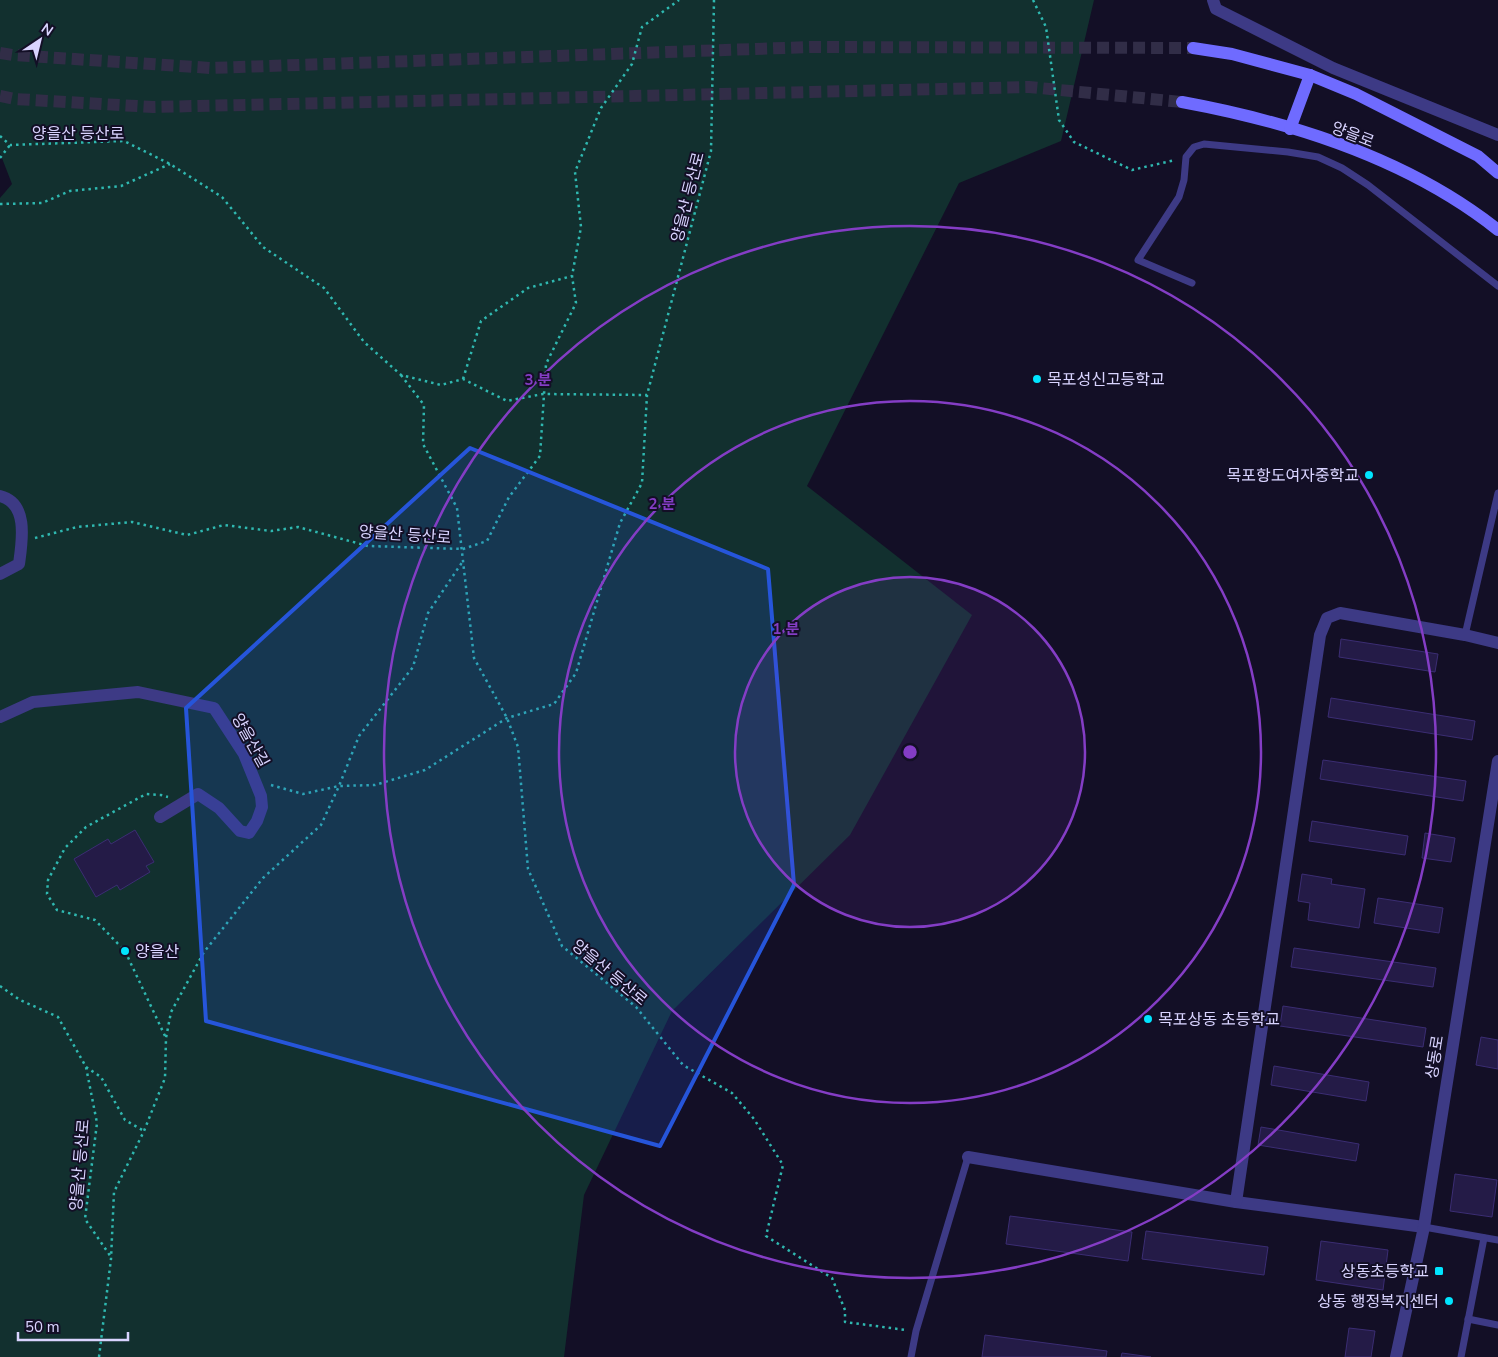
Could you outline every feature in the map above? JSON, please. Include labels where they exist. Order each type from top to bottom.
[{"type":"street","points":[[1213,0],[1216,9],[1333,68],[1498,135]]},
{"type":"street","points":[[1193,48],[1232,54],[1310,75],[1356,94],[1478,156],[1498,172]]},
{"type":"street","points":[[1290,129],[1310,75]]},
{"type":"street","name":"양을로","points":[[1182,102],[1215,108],[1342,145],[1426,183],[1453,198],[1498,230]]},
{"type":"street","points":[[0,496],[8,498],[20,514],[23,541],[19,564],[0,574]]},
{"type":"street","points":[[1236,1202],[1320,635],[1324,622],[1327,618],[1340,613],[1465,635],[1498,643]]},
{"type":"street","name":"양을산길","points":[[0,717],[34,702],[138,692],[214,708],[244,754],[255,780],[261,796],[262,807],[257,821],[248,833],[240,831],[219,808],[198,794],[160,817]]},
{"type":"street","name":"상동로","points":[[1396,1357],[1424,1227],[1498,761]]},
{"type":"street","points":[[968,1158],[1236,1202],[1424,1227]]},
{"type":"lane","points":[[1192,283],[1138,260],[1179,197],[1184,180],[1186,157],[1194,147],[1204,144],[1288,152],[1318,157],[1342,168],[1368,185],[1498,286]]},
{"type":"lane","points":[[1465,635],[1498,493]]},
{"type":"lane","points":[[911,1357],[916,1331],[968,1158]]},
{"type":"lane","points":[[1424,1227],[1498,1240]]},
{"type":"lane","points":[[1461,1357],[1484,1238]]},
{"type":"lane","points":[[1468,1319],[1498,1325]]},
{"type":"path","name":"양을산 등산로","points":[[23,541],[77,527],[132,522],[187,535],[224,525],[271,531],[298,527],[368,546],[462,549],[488,541],[508,497],[540,456],[546,364],[576,303],[572,276],[581,227],[574,172],[601,108],[632,64],[642,27],[679,0]]},
{"type":"path","name":"양을산 등산로","points":[[255,780],[303,794],[339,786],[375,785],[425,770],[507,718],[554,704],[576,673],[620,523],[642,483],[647,395],[711,151],[714,0]]},
{"type":"path","points":[[1033,0],[1046,28],[1060,120],[1074,142],[1132,170],[1186,157]]},
{"type":"path","name":"양을산 등산로","points":[[0,136],[10,145],[124,141],[170,164],[222,197],[263,246],[324,288],[364,342],[401,375],[424,405],[422,444],[457,508],[474,658],[507,718],[518,746],[528,869],[562,946],[636,1007],[682,1065],[732,1093],[754,1119],[783,1165],[766,1236],[832,1278],[845,1310],[845,1322],[916,1331]]},
{"type":"path","name":"양을산 등산로","points":[[0,158],[10,145]]},
{"type":"path","points":[[0,204],[42,203],[70,190],[122,186],[170,164]]},
{"type":"path","points":[[572,276],[528,288],[481,321],[463,379],[507,401],[543,394],[647,395]]},
{"type":"path","name":"양을산 등산로","points":[[401,375],[441,385],[463,379]]},
{"type":"path","name":"양을산 등산로","points":[[99,1357],[111,1259],[114,1192],[144,1131],[165,1078],[166,1038],[170,1012],[204,952],[263,878],[321,825],[359,736],[413,667],[428,613],[464,560]]},
{"type":"path","name":"양을산 등산로","points":[[166,1038],[125,951],[95,920],[57,910],[47,894],[48,880],[65,848],[86,827],[146,794],[161,795],[172,799],[178,806]]},
{"type":"path","name":"양을산 등산로","points":[[0,986],[20,1000],[58,1017],[86,1067],[97,1122],[86,1219],[111,1259]]},
{"type":"path","name":"양을산 등산로","points":[[86,1067],[101,1077],[125,1120],[144,1131]]},
{"type":"highlighted area","points":[[470,448],[768,569],[794,885],[660,1146],[206,1021],[186,708]]},
{"type":"green space","points":[[0,0],[1094,0],[1061,141],[959,183],[807,486],[972,615],[850,835],[672,1011],[584,1195],[564,1357],[0,1357],[0,198],[12,184],[0,153]]},
{"type":"building","points":[[1341,639],[1438,654],[1435,672],[1339,657]]},
{"type":"building","points":[[1331,698],[1475,721],[1472,740],[1328,717]]},
{"type":"building","points":[[1323,760],[1466,781],[1463,801],[1320,779]]},
{"type":"building","points":[[1312,821],[1408,836],[1405,855],[1309,841]]},
{"type":"building","points":[[135,830],[154,862],[146,866],[150,872],[120,890],[117,885],[96,897],[74,859],[108,839],[111,844]]},
{"type":"building","points":[[1425,833],[1455,838],[1451,862],[1422,858]]},
{"type":"building","points":[[1302,874],[1332,879],[1331,884],[1365,889],[1359,928],[1308,920],[1310,903],[1298,901]]},
{"type":"building","points":[[1378,898],[1443,908],[1439,933],[1374,923]]},
{"type":"building","points":[[1294,948],[1436,968],[1433,987],[1291,967]]},
{"type":"building","points":[[1283,1006],[1426,1028],[1423,1047],[1280,1026]]},
{"type":"building","points":[[1481,1037],[1498,1040],[1498,1069],[1476,1065]]},
{"type":"building","points":[[1274,1066],[1369,1082],[1366,1101],[1271,1085]]},
{"type":"building","points":[[1261,1127],[1359,1144],[1356,1161],[1258,1145]]},
{"type":"building","points":[[1455,1174],[1497,1180],[1492,1217],[1450,1211]]},
{"type":"building","points":[[1010,1216],[1132,1232],[1128,1261],[1006,1244]]},
{"type":"building","points":[[1146,1231],[1268,1247],[1264,1275],[1142,1259]]},
{"type":"building","points":[[1321,1241],[1388,1250],[1383,1290],[1316,1280]]},
{"type":"building","points":[[1349,1328],[1375,1331],[1371,1357],[1345,1357]]},
{"type":"building","points":[[985,1335],[1107,1351],[1106,1357],[982,1357]]},
{"type":"building","points":[[1122,1353],[1151,1357],[1121,1357]]},
{"type":"tunnel","points":[[0,53],[211,68],[811,47],[1193,48]]},
{"type":"tunnel","points":[[0,96],[15,99],[153,107],[1029,87],[1182,102]]},
{"type":"place","name":"목포성신고등학교","points":[[1037,379]]},
{"type":"place","name":"목포항도여자중학교","points":[[1369,475]]},
{"type":"place","name":"양을산","points":[[125,951]]},
{"type":"place","name":"목포상동 초등학교","points":[[1148,1019]]},
{"type":"place","name":"상동초등학교","points":[[1439,1271]]},
{"type":"place","name":"상동 행정복지센터","points":[[1449,1301]]}]
